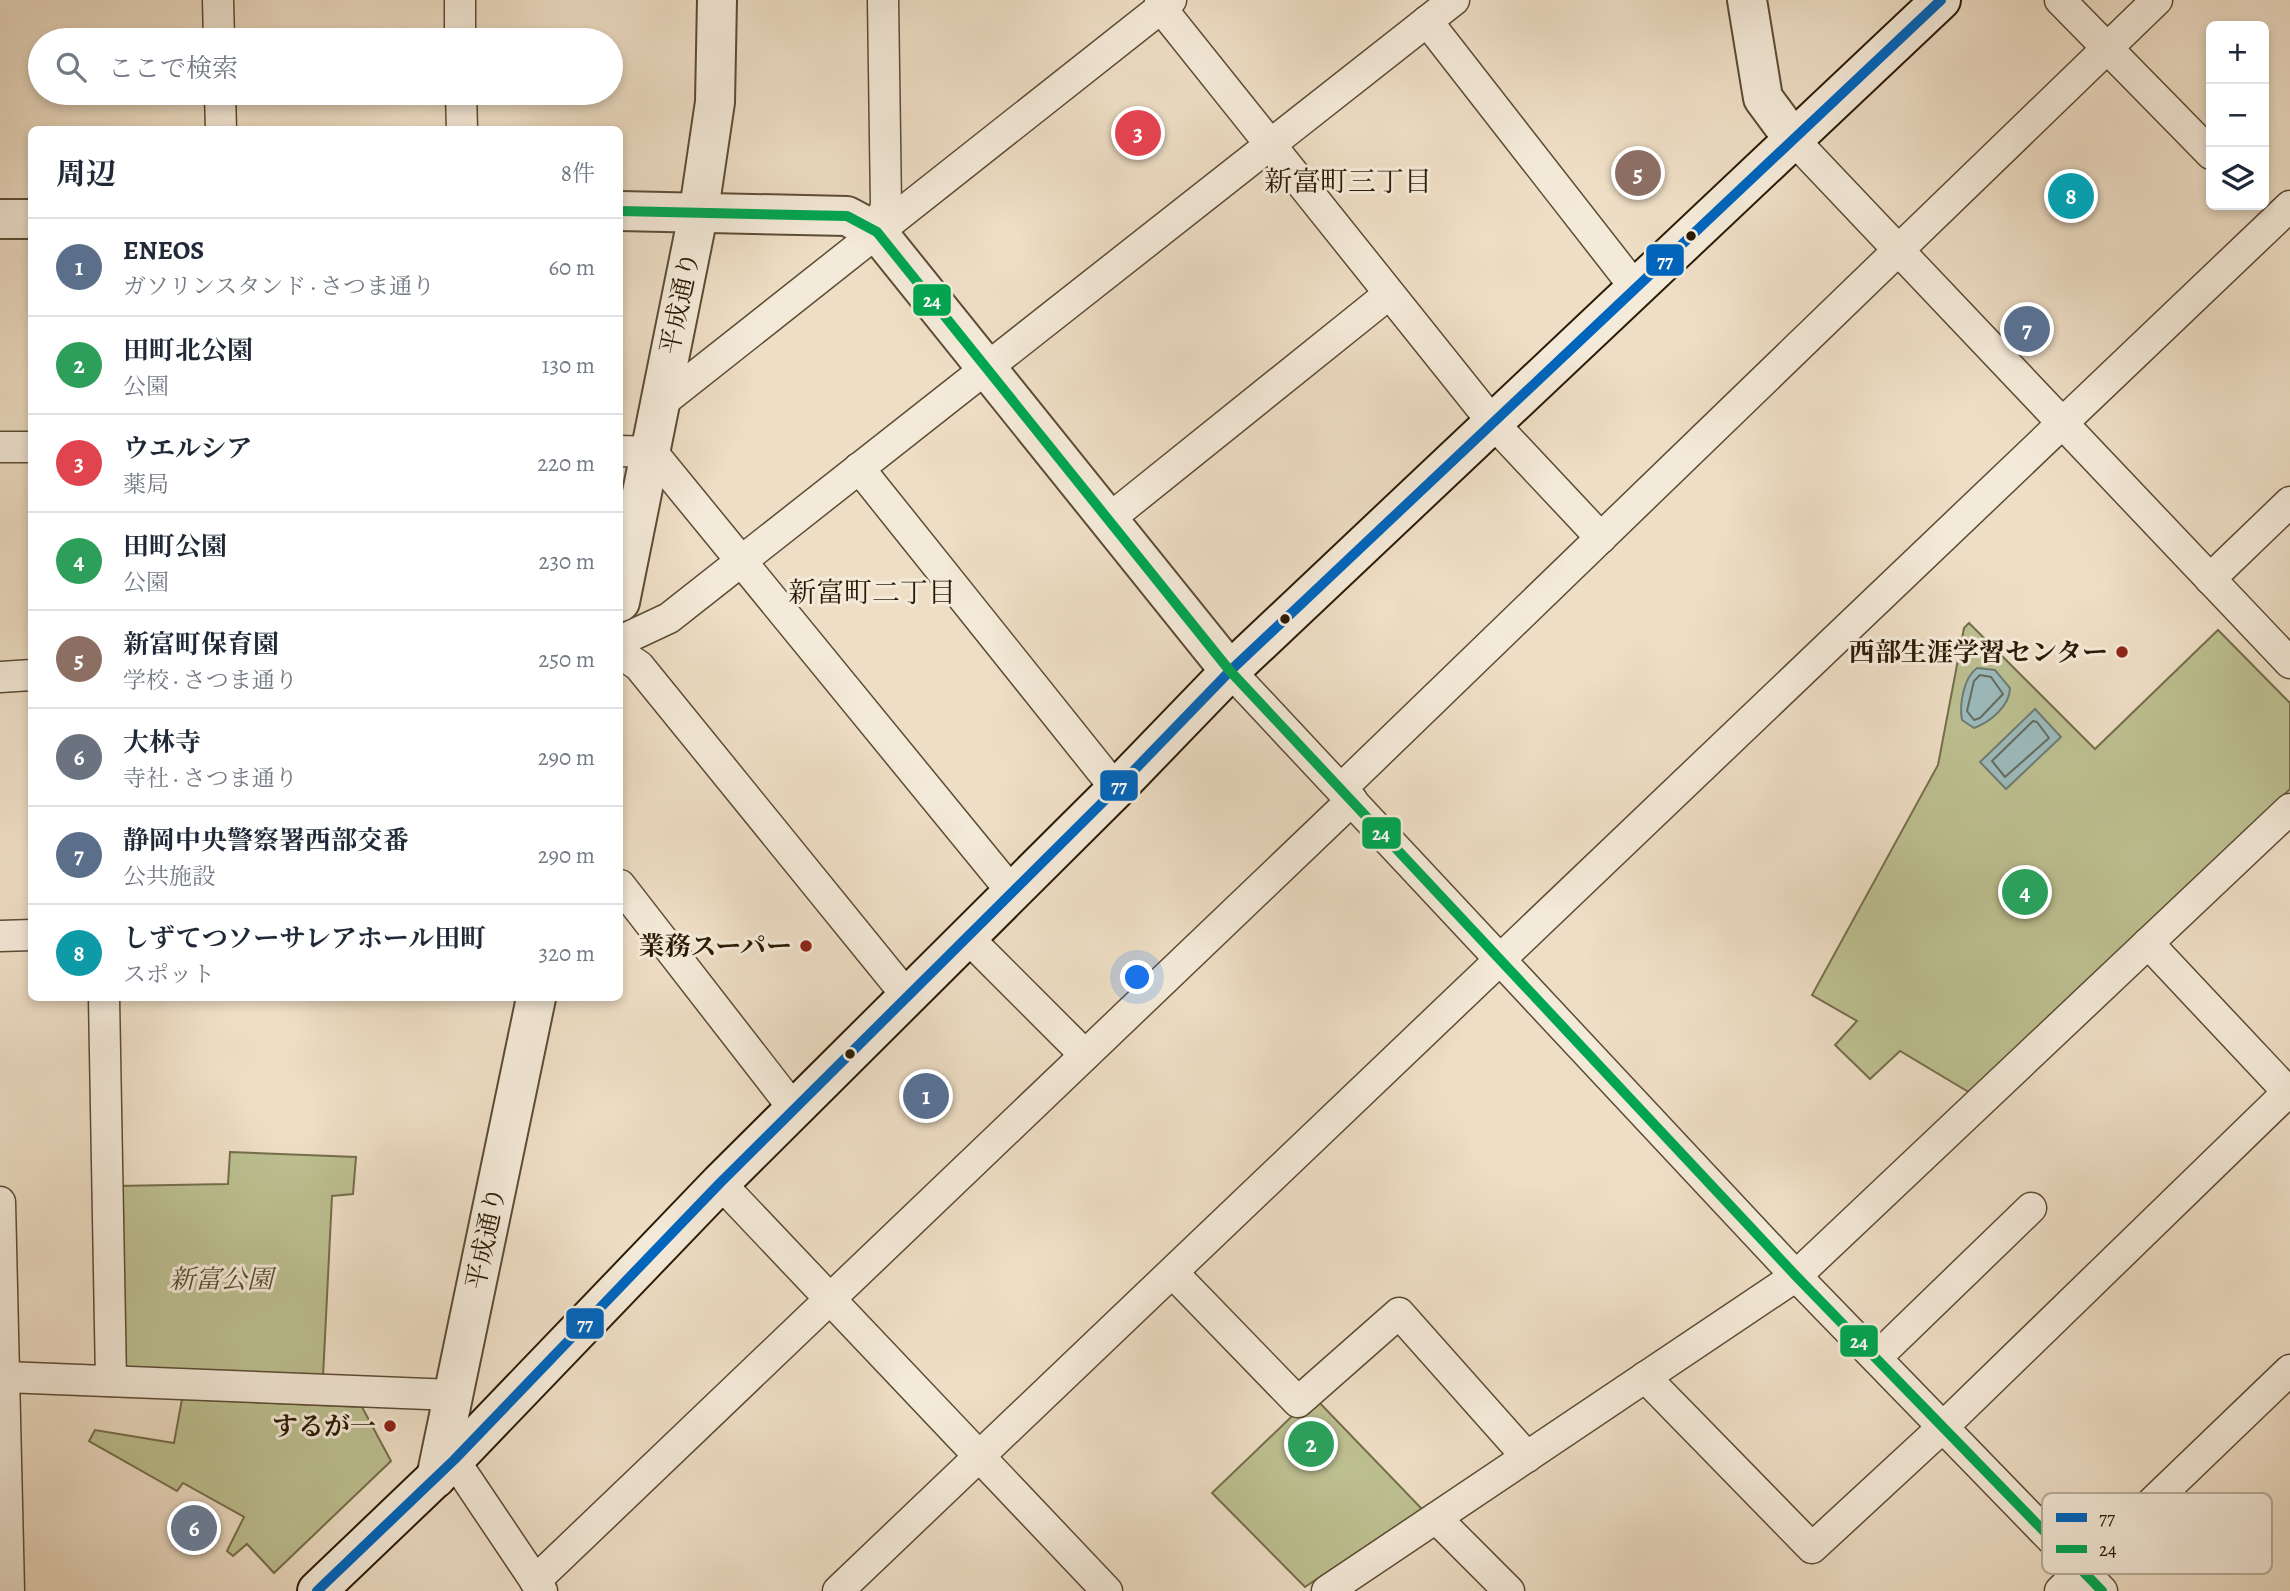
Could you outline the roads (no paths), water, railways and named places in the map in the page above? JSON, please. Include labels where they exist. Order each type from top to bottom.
[{"type":"main road","name":"平成通り","points":[[623,574],[636,452],[660,404],[699,210],[715,102],[717,0]]},
{"type":"main road","points":[[1747,0],[1763,98],[1794,140]]},
{"type":"main road","points":[[317,1591],[445,1469],[720,1182],[1116,789],[1230,671],[1941,0]]},
{"type":"main road","points":[[623,211],[699,210],[847,216],[877,232],[1230,671]]},
{"type":"main road","points":[[0,219],[28,219]]},
{"type":"main road","name":"平成通り","points":[[445,1469],[453,1395],[535,1001]]},
{"type":"street","points":[[218,0],[219,28]]},
{"type":"street","points":[[460,0],[460,28]]},
{"type":"street","points":[[877,232],[886,206],[883,0]]},
{"type":"street","points":[[623,640],[668,618],[1454,0]]},
{"type":"street","points":[[2060,0],[2206,149]]},
{"type":"street","points":[[445,1469],[539,1586],[831,1297],[1085,1055],[1601,538],[2157,0]]},
{"type":"street","points":[[660,404],[1164,3],[1270,146],[1494,424],[1601,538]]},
{"type":"street","points":[[1427,21],[1637,289]]},
{"type":"street","points":[[220,105],[221,126]]},
{"type":"street","points":[[461,105],[462,126]]},
{"type":"street","points":[[1794,140],[2290,663]]},
{"type":"street","points":[[838,1591],[2279,216]]},
{"type":"street","points":[[1109,519],[1389,294]]},
{"type":"street","points":[[0,447],[28,447]]},
{"type":"street","points":[[636,452],[743,559],[1012,892]]},
{"type":"street","points":[[859,468],[1116,789]]},
{"type":"street","points":[[2210,579],[2290,502]]},
{"type":"street","points":[[623,655],[639,666],[908,997]]},
{"type":"street","points":[[1230,671],[1796,1276],[2042,1529]]},
{"type":"street","points":[[0,677],[28,675]]},
{"type":"street","points":[[1327,1591],[1796,1276],[2290,809]]},
{"type":"street","points":[[623,889],[794,1110]]},
{"type":"street","points":[[0,936],[28,935]]},
{"type":"street","points":[[967,937],[1085,1055]]},
{"type":"street","points":[[1645,1377],[1812,1548],[1944,1426],[2289,1091],[2148,943]]},
{"type":"street","points":[[104,1001],[111,1381]]},
{"type":"street","points":[[720,1182],[1107,1591]]},
{"type":"street","points":[[0,1202],[9,1591]]},
{"type":"street","points":[[1876,1358],[2031,1208]]},
{"type":"street","points":[[1173,1273],[1298,1402],[1399,1314],[1527,1457]]},
{"type":"street","points":[[2175,1493],[2290,1370]]},
{"type":"street","points":[[3,1390],[111,1381],[453,1395]]},
{"type":"street","points":[[1436,1518],[1509,1591]]},
{"type":"street","points":[[2060,1591],[2092,1581]]},
{"type":"water","points":[[1977,668],[1995,670],[2010,688],[2003,707],[1986,722],[1974,728],[1962,720],[1961,706],[1966,684]]},
{"type":"water","points":[[2035,709],[2061,737],[2006,789],[1980,762]]},
{"type":"place","name":"ウエルシア","points":[[1138,133]]},
{"type":"place","name":"新富町保育園","points":[[1638,173]]},
{"type":"place","name":"しずてつソーサレアホール田町","points":[[2071,196]]},
{"type":"place","name":"静岡中央警察署西部交番","points":[[2027,329]]},
{"type":"place","name":"西部生涯学習センター","points":[[2122,652]]},
{"type":"place","name":"田町公園","points":[[2025,892]]},
{"type":"place","name":"業務スーパー","points":[[806,946]]},
{"type":"place","name":"ENEOS","points":[[926,1096]]},
{"type":"place","name":"するが一","points":[[390,1426]]},
{"type":"place","name":"田町北公園","points":[[1311,1444]]},
{"type":"place","name":"大林寺","points":[[194,1528]]},
{"type":"district","name":"新富町三丁目","points":[[1348,182]]},
{"type":"district","name":"新富町二丁目","points":[[872,593]]},
{"type":"park label","name":"新富公園","points":[[221,1279]]}]
